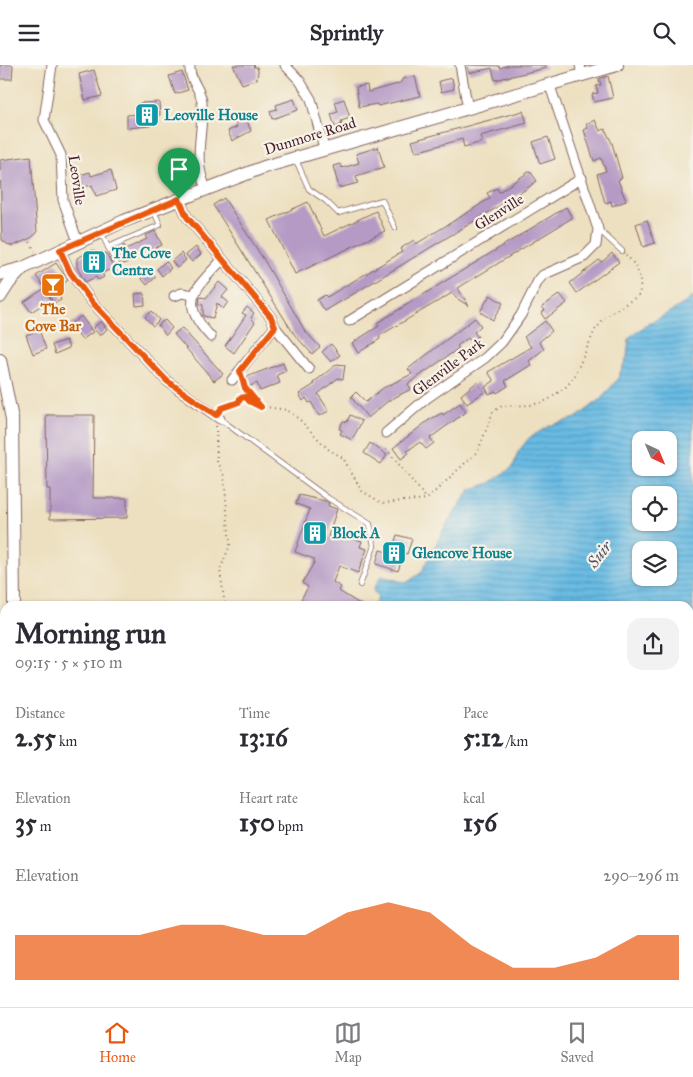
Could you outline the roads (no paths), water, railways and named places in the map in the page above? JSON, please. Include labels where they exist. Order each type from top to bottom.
[{"type":"main road","name":"Dunmore Road","points":[[0,274],[23,269],[60,250],[154,209],[206,188],[294,157],[550,86],[581,71],[617,65]]},
{"type":"main road","name":"Dunmore Road","points":[[0,297],[9,283],[23,269]]},
{"type":"main road","points":[[0,360],[12,426],[14,601]]},
{"type":"street","name":"Leoville","points":[[52,65],[44,120],[61,155],[63,200],[78,242]]},
{"type":"street","points":[[190,65],[193,82],[202,102],[198,164],[200,175],[206,188]]},
{"type":"street","points":[[285,65],[300,81],[311,99],[324,148]]},
{"type":"street","points":[[460,65],[468,109]]},
{"type":"street","points":[[550,86],[598,229]]},
{"type":"street","name":"Glenville","points":[[349,321],[582,178]]},
{"type":"street","points":[[179,199],[187,217],[271,317],[275,327],[309,369]]},
{"type":"street","name":"Glenville Park","points":[[386,433],[427,398],[486,358],[502,342],[521,315],[543,275],[584,257],[596,245],[598,229]]},
{"type":"street","points":[[60,250],[70,272],[92,302],[167,381],[218,417]]},
{"type":"street","points":[[211,337],[194,315],[194,295],[200,284],[222,260]]},
{"type":"street","points":[[174,296],[182,293],[194,295]]},
{"type":"street","points":[[232,380],[275,327]]},
{"type":"lane","points":[[294,157],[308,189],[326,201],[338,213],[382,200],[395,227]]},
{"type":"lane","points":[[108,247],[160,225],[154,209]]},
{"type":"lane","points":[[598,229],[622,251]]},
{"type":"lane","points":[[101,232],[120,273]]},
{"type":"lane","points":[[218,417],[328,498],[370,524],[374,546],[360,585]]},
{"type":"water","name":"Suir","points":[[693,297],[693,601],[376,601],[378,598],[373,590],[381,576],[406,583],[421,573],[445,527],[470,490],[490,483],[513,467],[518,452],[529,438],[551,425],[576,418],[601,399],[617,380],[627,357],[629,338]]},
{"type":"place","name":"Leoville House","points":[[147,115]]},
{"type":"place","name":"The Cove Centre","points":[[94,262]]},
{"type":"place","name":"The Cove Bar","points":[[53,285]]},
{"type":"place","name":"Block A","points":[[315,533]]},
{"type":"place","name":"Glencove House","points":[[394,553]]}]
